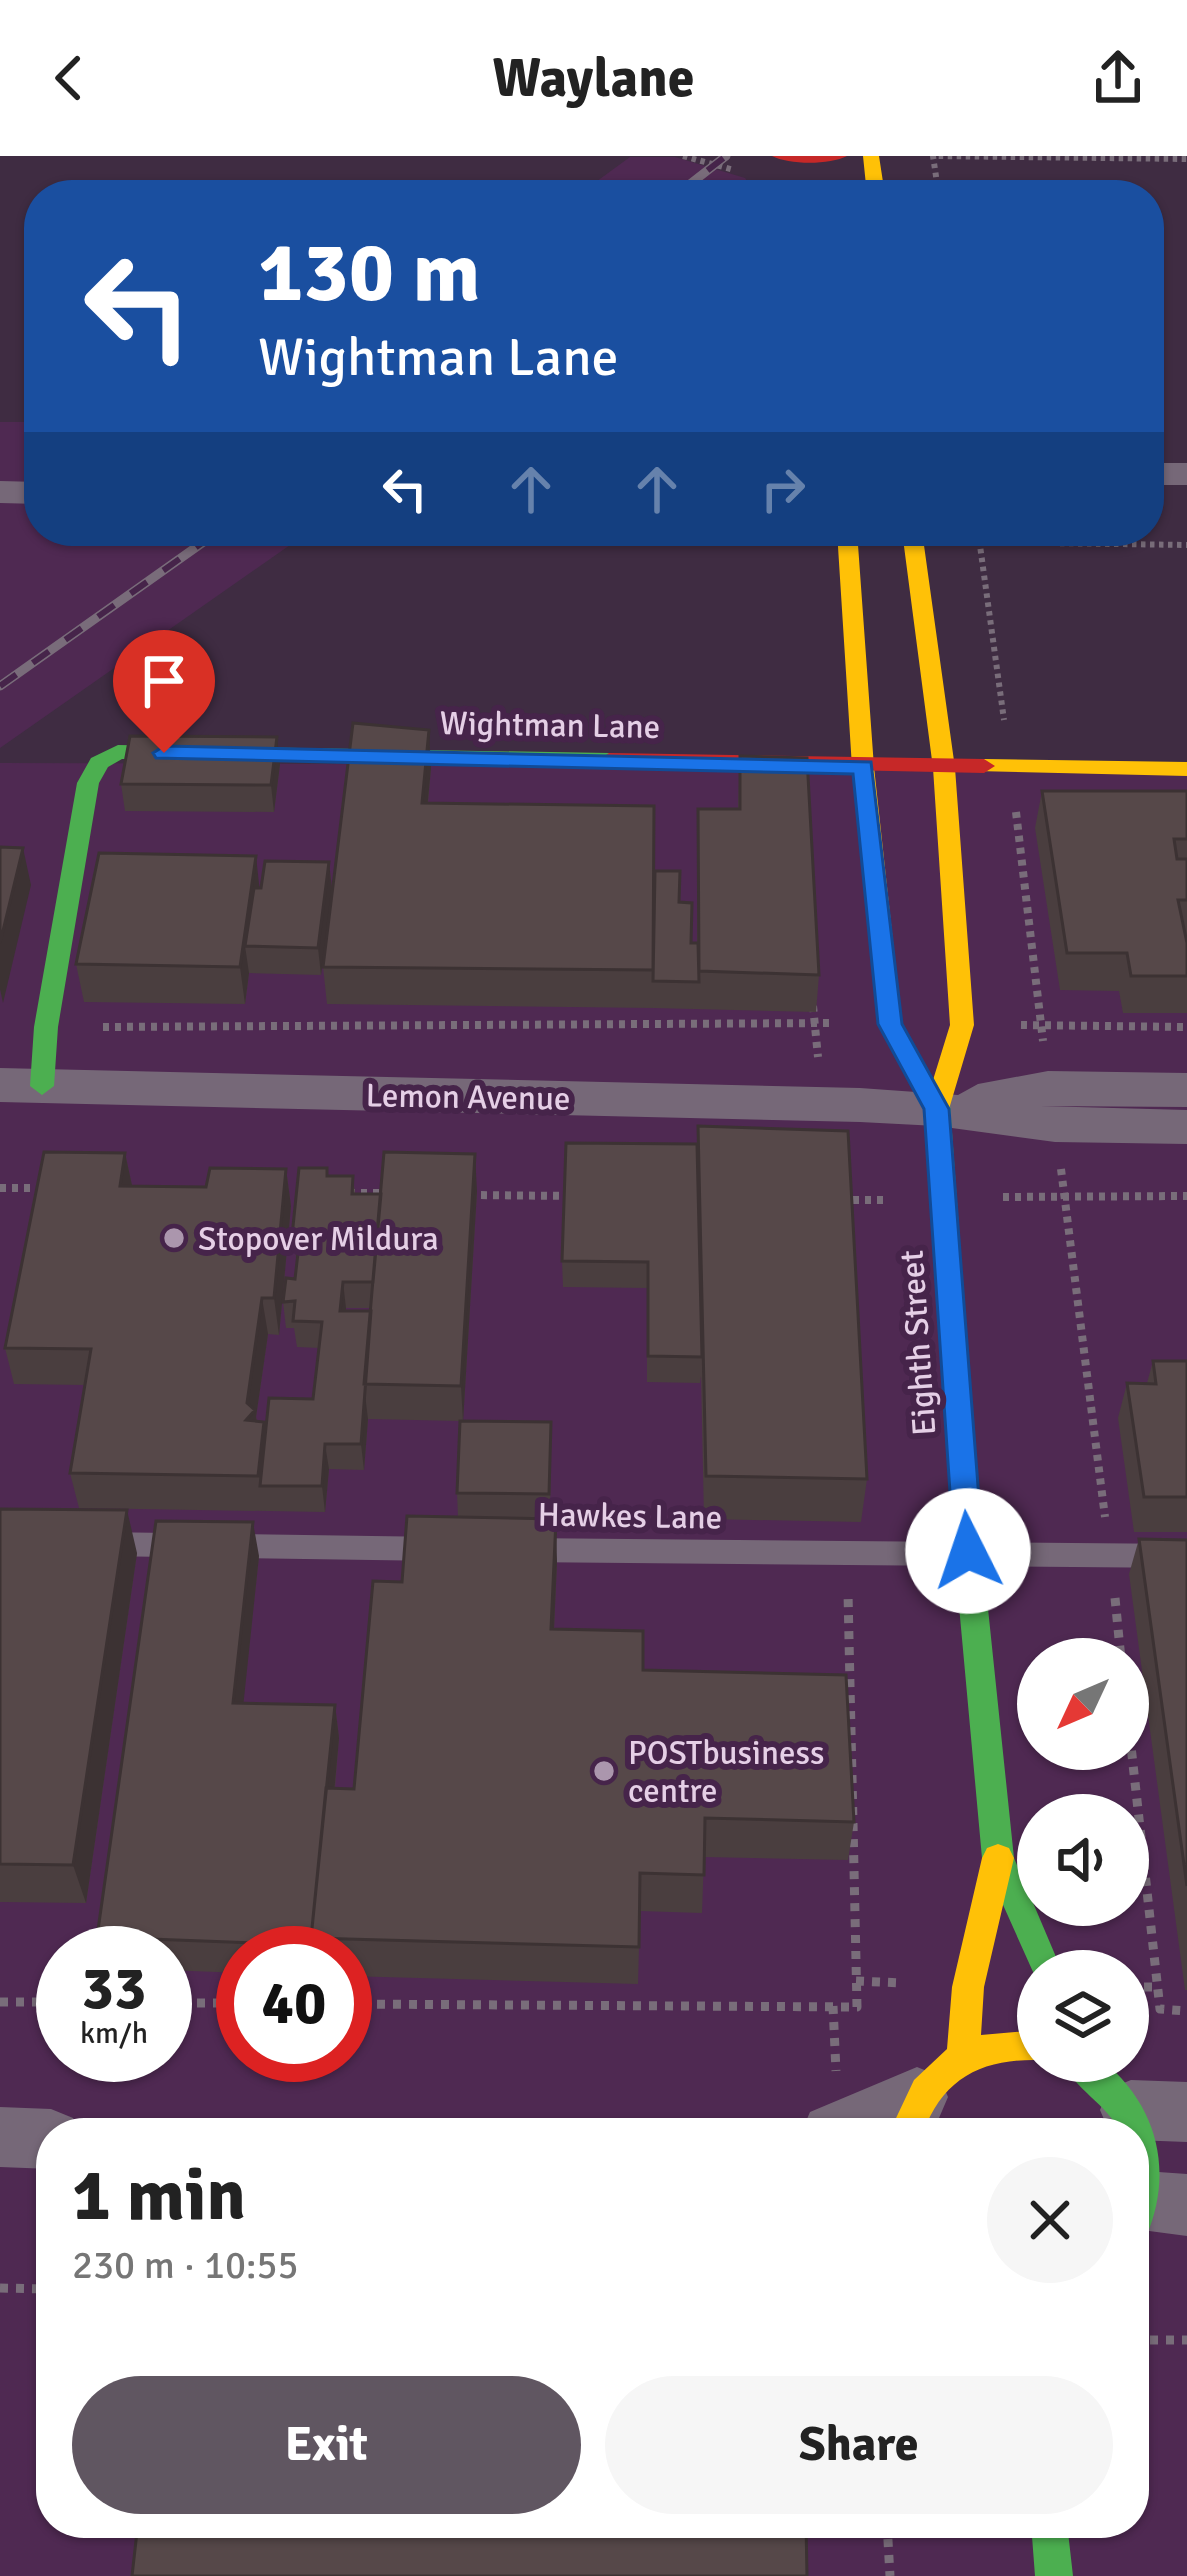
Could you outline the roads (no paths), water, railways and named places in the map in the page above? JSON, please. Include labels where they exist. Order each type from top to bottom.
[{"type":"street","points":[[766,156],[793,180]]},
{"type":"street","points":[[780,156],[838,156]]},
{"type":"street","name":"Eighth Street","points":[[849,546],[863,767],[890,1024],[937,1109]]},
{"type":"street","name":"Eighth Street","points":[[914,546],[944,768],[962,1025],[937,1109],[968,1551],[998,1858],[1037,1950]]},
{"type":"street","name":"Wightman Lane","points":[[21,1085],[46,1027],[88,783],[99,763],[118,752],[1187,770]]},
{"type":"street","name":"Lemon Avenue","points":[[21,1085],[937,1109],[1052,1107],[1187,1090]]},
{"type":"street","name":"Lemon Avenue","points":[[1052,1107],[1187,1127]]},
{"type":"street","name":"Eighth Street","points":[[962,2053],[968,1987],[998,1858]]},
{"type":"street","points":[[911,2115],[935,2072],[962,2053],[1017,2044]]},
{"type":"street","points":[[1111,2082],[1159,2111]]},
{"type":"street","points":[[0,2137],[36,2138]]},
{"type":"street","points":[[1149,2171],[1155,2210]]},
{"type":"street","points":[[1050,2538],[1054,2576]]},
{"type":"lane","name":"Hawkes Lane","points":[[70,1544],[1187,1556]]},
{"type":"railway","points":[[695,180],[726,156]]},
{"type":"railway","points":[[0,686],[198,546]]},
{"type":"place","name":"Stopover Mildura","points":[[174,1238]]},
{"type":"place","name":"POSTbusiness centre","points":[[604,1771]]}]
